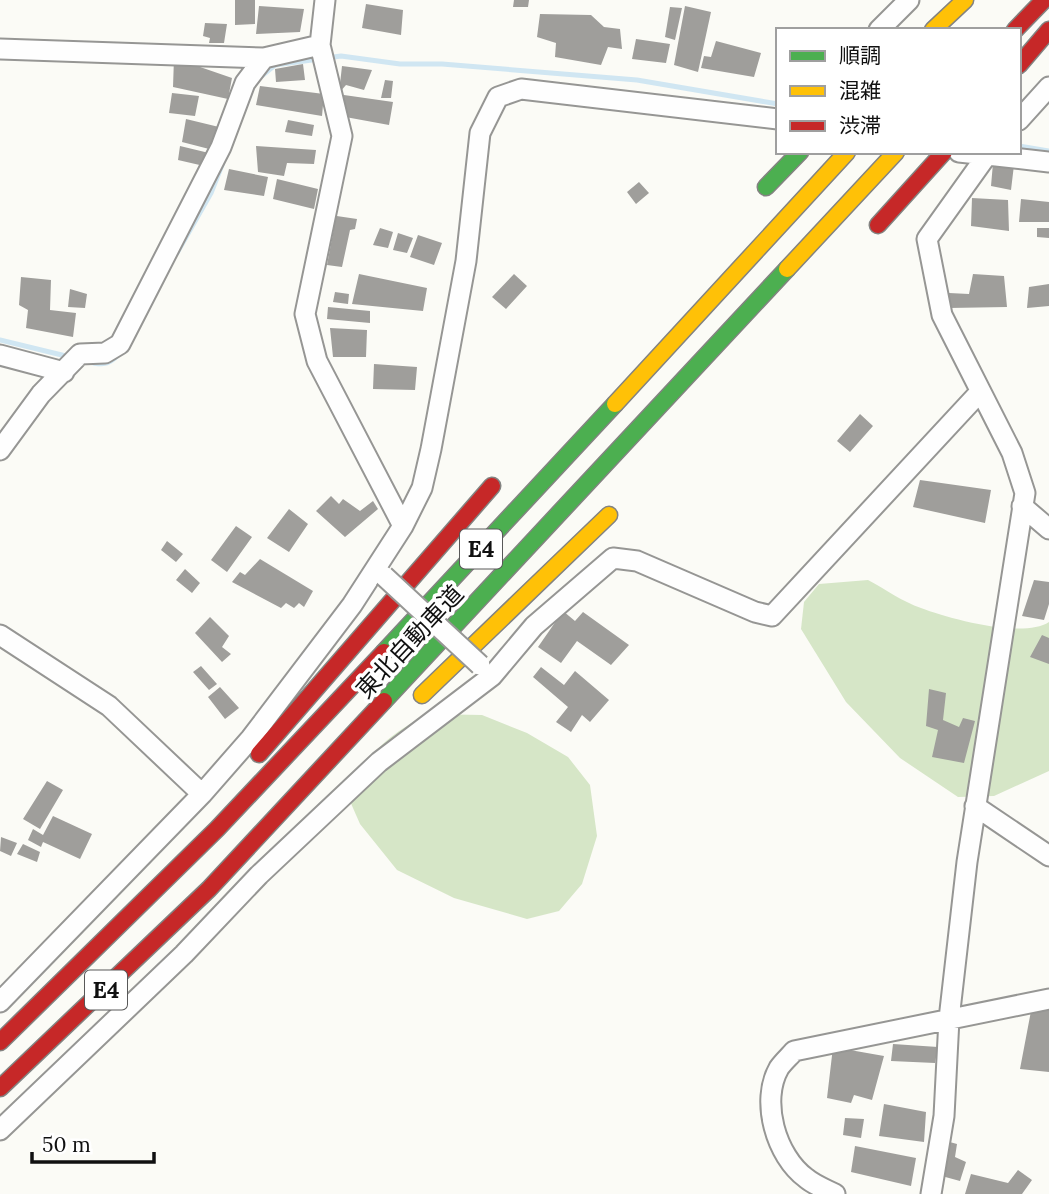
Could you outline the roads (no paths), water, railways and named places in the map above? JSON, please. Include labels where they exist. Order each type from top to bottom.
[{"type":"highway","points":[[935,28],[965,0]]},
{"type":"highway","points":[[1017,28],[1044,0]]},
{"type":"highway","points":[[1021,63],[1049,30]]},
{"type":"highway","points":[[766,187],[798,154]]},
{"type":"highway","name":"東北自動車道","points":[[0,1042],[313,728],[845,154]]},
{"type":"highway","name":"東北自動車道","points":[[0,1087],[209,890],[894,154]]},
{"type":"highway","points":[[878,225],[942,154]]},
{"type":"highway","points":[[249,765],[492,486]]},
{"type":"highway","points":[[412,704],[609,515]]},
{"type":"highway","points":[[209,890],[344,769]]},
{"type":"highway","points":[[107,937],[208,801]]},
{"type":"street","points":[[325,0],[320,46],[342,136],[305,314],[317,361],[403,526]]},
{"type":"street","points":[[881,28],[909,0]]},
{"type":"street","points":[[0,49],[264,58],[320,46]]},
{"type":"street","points":[[0,355],[71,364],[105,353],[120,344],[220,147],[245,83],[264,58]]},
{"type":"street","points":[[1021,118],[1049,87]]},
{"type":"street","points":[[0,1002],[208,801],[251,738],[379,573],[422,488],[466,261],[480,133],[498,97],[522,89],[776,119]]},
{"type":"street","points":[[931,1194],[944,1116],[949,1019],[975,806],[1025,493],[1012,453],[979,393],[942,315],[927,239],[944,210],[988,154],[1049,162]]},
{"type":"street","points":[[0,450],[41,394],[71,364]]},
{"type":"street","points":[[0,1130],[184,954],[259,875],[379,762],[613,558],[637,561],[755,612],[772,616],[979,393]]},
{"type":"street","points":[[1022,506],[1049,529]]},
{"type":"street","points":[[379,573],[486,671]]},
{"type":"street","points":[[0,635],[109,706],[137,729],[208,801]]},
{"type":"street","points":[[975,806],[1049,856]]},
{"type":"street","points":[[835,1194],[805,1178],[780,1146],[773,1123],[772,1091],[779,1068],[794,1051],[1049,999]]},
{"type":"waterway","points":[[258,79],[275,65],[341,56],[400,64],[442,64],[637,80],[776,104]]},
{"type":"waterway","points":[[1021,146],[1049,151]]},
{"type":"waterway","points":[[177,253],[211,193],[222,165]]},
{"type":"waterway","points":[[0,340],[70,357]]},
{"type":"waterway","points":[[86,361],[104,364],[118,355]]}]
